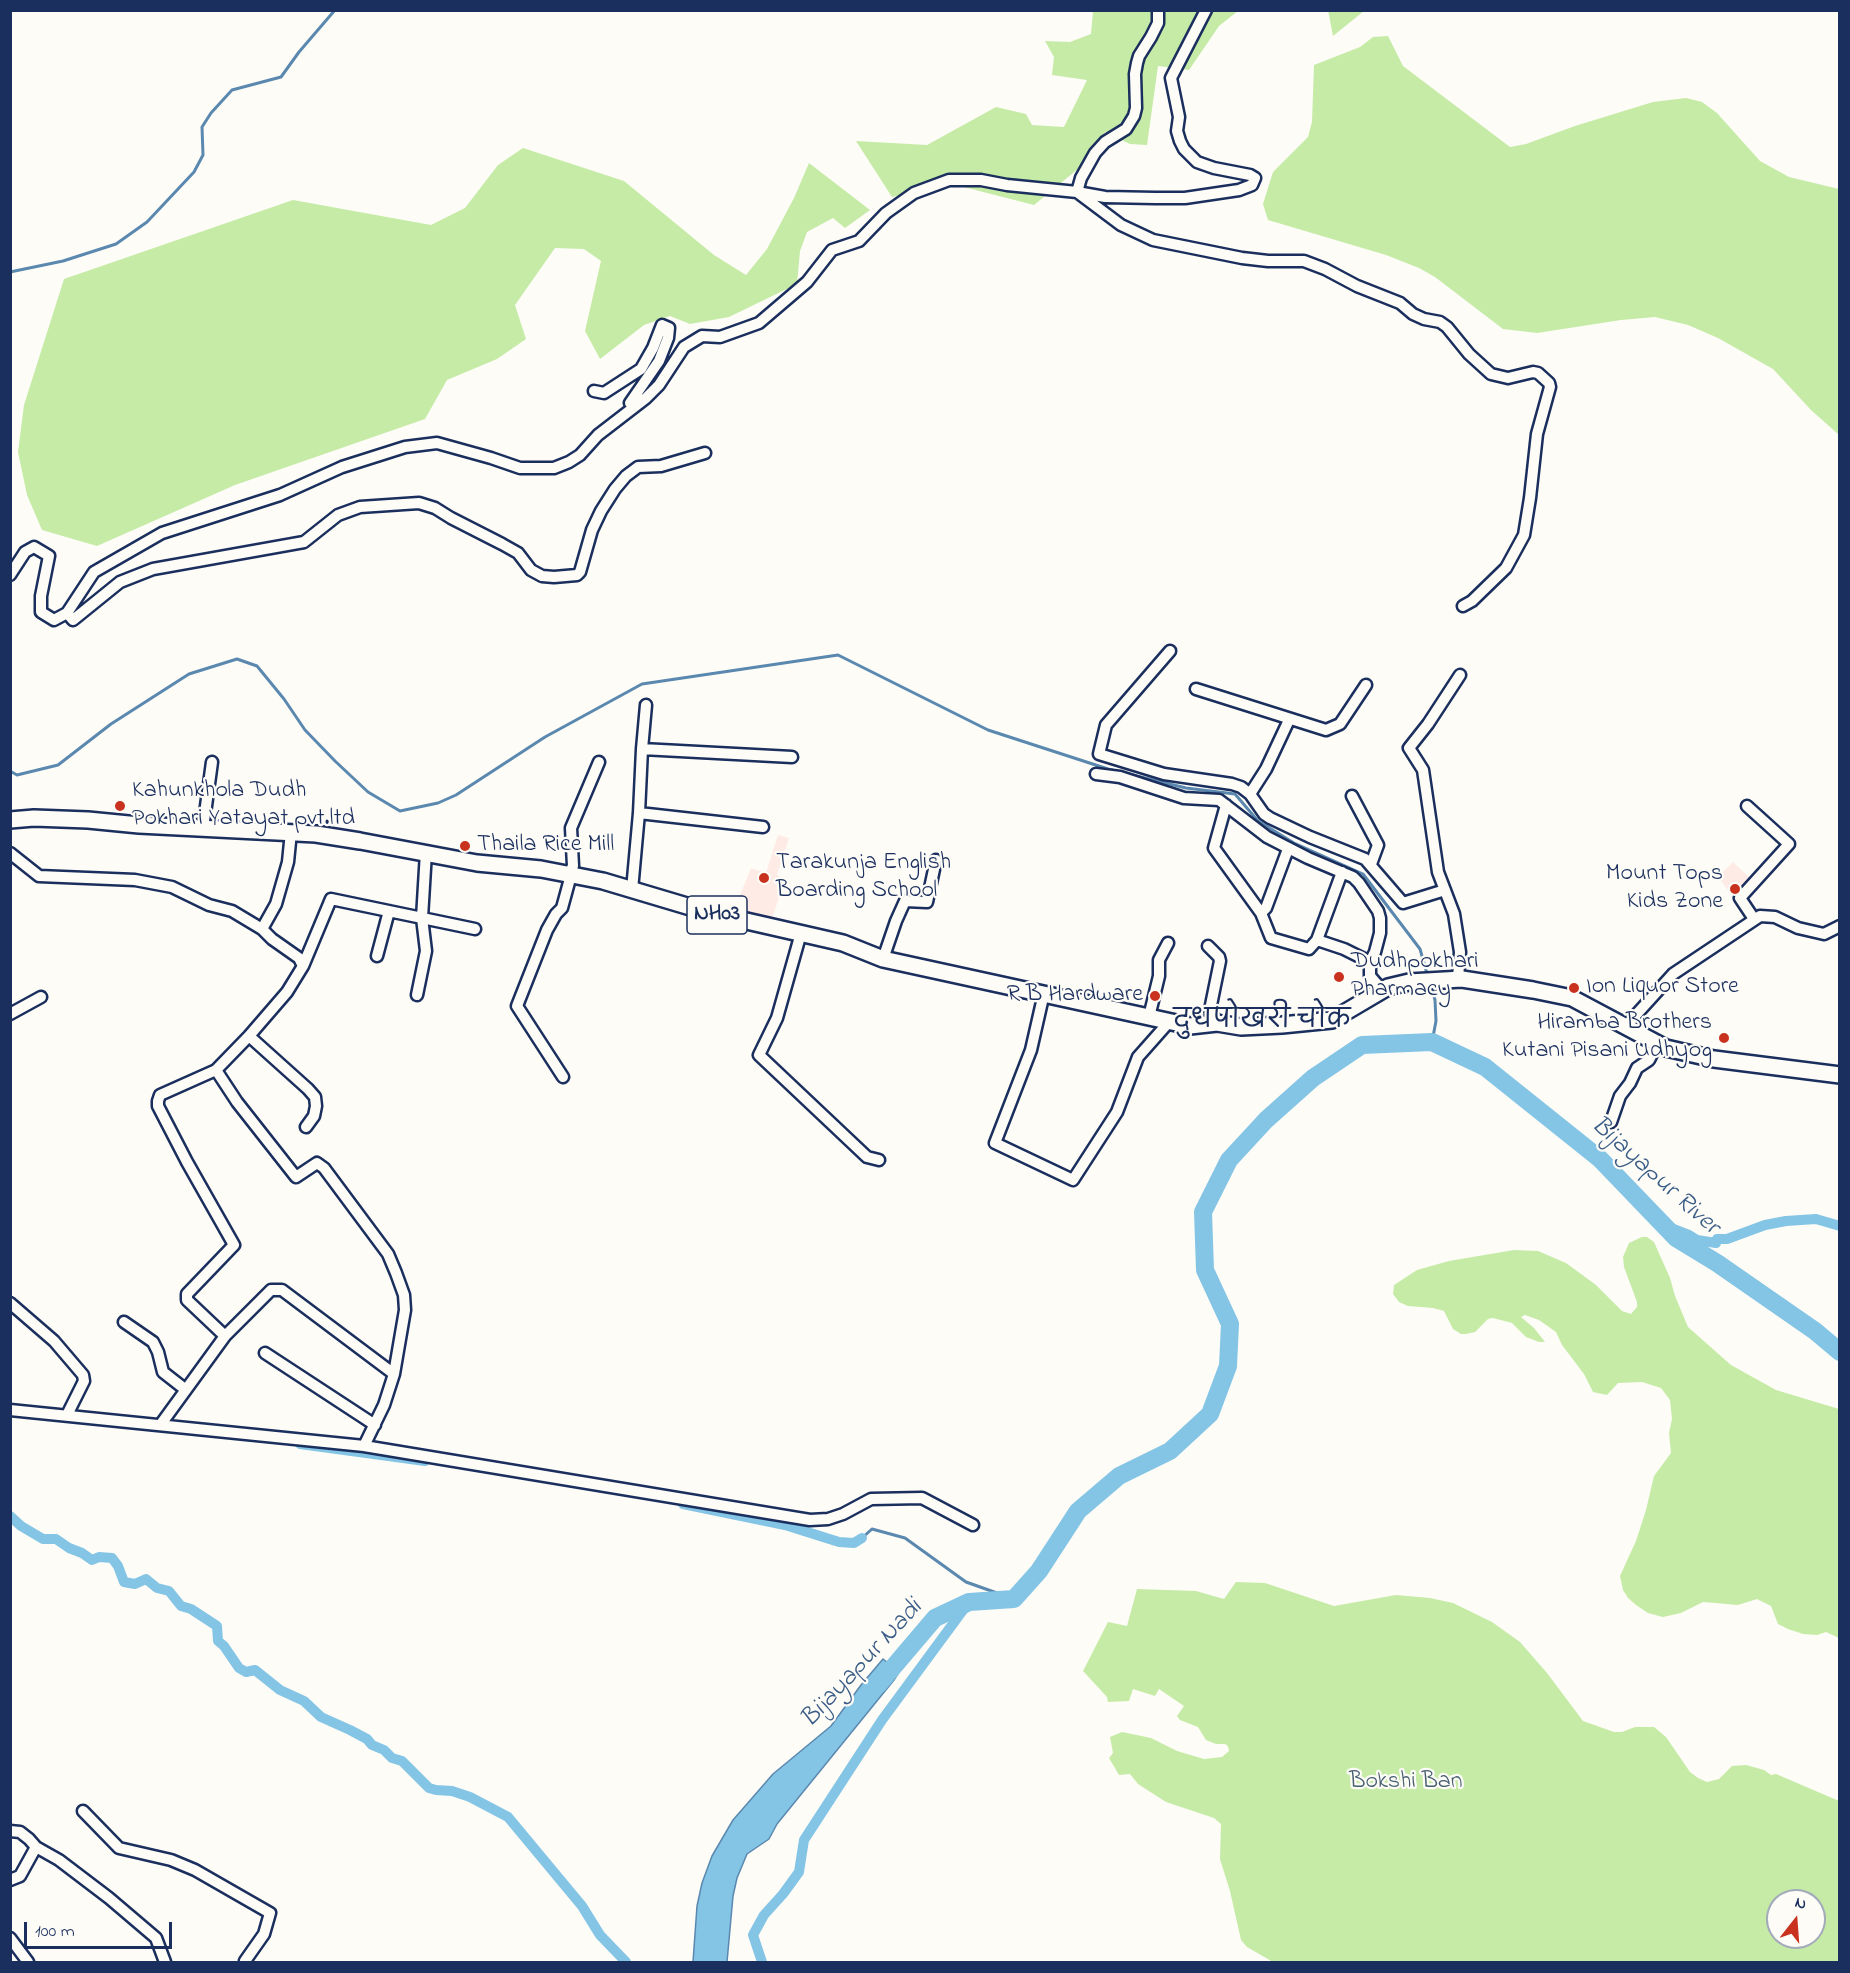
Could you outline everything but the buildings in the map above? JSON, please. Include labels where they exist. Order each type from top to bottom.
[{"type":"main road","name":"NH03","points":[[10,820],[34,818],[88,820],[291,832],[360,841],[477,863],[570,874],[603,881],[706,912],[843,943],[883,959],[1190,1026],[1217,1023],[1241,1027],[1332,1020],[1382,990],[1409,982],[1458,978],[1563,995],[1588,1005],[1666,1048],[1714,1059],[1839,1075]]},
{"type":"street","points":[[1077,192],[1081,178],[1095,153],[1105,142],[1126,129],[1134,116],[1137,63],[1158,22],[1158,10]]},
{"type":"street","points":[[10,575],[25,552],[34,547],[50,556],[41,596],[41,612],[54,620],[68,613],[94,572],[162,533],[280,495],[342,467],[405,447],[437,443],[520,468],[554,468],[569,462],[598,435],[659,386],[684,347],[702,336],[720,337],[759,323],[807,282],[832,250],[859,241],[886,213],[914,193],[950,180],[981,180],[1105,197],[1185,198],[1252,185],[1255,183],[1255,178],[1250,175],[1197,162],[1184,149],[1177,131],[1179,117],[1171,78],[1206,10]]},
{"type":"street","points":[[1077,192],[1121,225],[1153,240],[1242,258],[1304,261],[1325,269],[1357,286],[1400,303],[1413,314],[1440,322],[1491,374],[1508,378],[1533,372],[1541,375],[1550,387],[1537,434],[1524,535],[1506,568],[1472,601],[1463,606]]},
{"type":"street","points":[[594,391],[604,393],[641,369],[653,348],[662,324],[669,328],[668,338],[659,362],[630,403],[635,406]]},
{"type":"street","points":[[68,613],[74,620],[120,582],[153,569],[304,542],[338,515],[360,507],[419,503],[518,553],[531,570],[542,576],[577,575],[601,511],[626,476],[638,467],[661,466],[705,453]]},
{"type":"street","points":[[1170,651],[1106,725],[1099,754],[1164,774],[1241,787],[1270,818],[1365,859],[1403,903],[1445,890]]},
{"type":"street","points":[[1458,978],[1460,952],[1454,914],[1438,872],[1423,770],[1409,748],[1428,724],[1460,675]]},
{"type":"street","points":[[1196,689],[1289,720],[1330,730],[1340,724],[1366,685]]},
{"type":"street","points":[[632,890],[646,705]]},
{"type":"street","points":[[1250,794],[1266,769],[1289,720]]},
{"type":"street","points":[[642,749],[792,757]]},
{"type":"street","points":[[203,828],[212,762]]},
{"type":"street","points":[[563,1077],[517,1006],[547,930],[562,908],[573,866],[571,828],[599,762]]},
{"type":"street","points":[[1096,774],[1120,777],[1184,798],[1220,800],[1267,837],[1288,849],[1353,877],[1378,911],[1380,918],[1380,933],[1376,952],[1370,962],[1370,976],[1382,990]]},
{"type":"street","points":[[1352,796],[1378,845],[1371,864]]},
{"type":"street","points":[[1226,805],[1214,848],[1261,913],[1271,938],[1309,949],[1317,940],[1342,872]]},
{"type":"street","points":[[1747,806],[1789,844],[1740,898],[1754,919]]},
{"type":"street","points":[[639,813],[763,827]]},
{"type":"street","points":[[262,930],[276,904],[288,862],[291,832]]},
{"type":"street","points":[[1261,913],[1266,908],[1288,849]]},
{"type":"street","points":[[417,995],[426,951],[422,918],[426,852]]},
{"type":"street","points":[[10,853],[39,876],[135,880],[172,887],[209,904],[232,911],[299,958],[303,966]]},
{"type":"street","points":[[883,959],[905,901],[927,902],[936,860]]},
{"type":"street","points":[[225,1336],[186,1297],[234,1245],[158,1106],[160,1095],[216,1070],[249,1036],[287,992],[303,966],[331,898],[475,929]]},
{"type":"street","points":[[377,956],[389,911]]},
{"type":"street","points":[[1625,1027],[1673,974],[1760,916],[1775,917],[1798,928],[1824,934],[1839,926]]},
{"type":"street","points":[[801,933],[777,1018],[759,1055],[867,1157],[879,1160]]},
{"type":"street","points":[[1317,940],[1344,949],[1370,962]]},
{"type":"street","points":[[1149,1017],[1159,976],[1159,960],[1168,943]]},
{"type":"street","points":[[1208,946],[1219,957],[1220,962],[1210,1010],[1217,1023]]},
{"type":"street","points":[[1044,993],[1031,1050],[995,1143],[1073,1180],[1117,1112],[1138,1057],[1169,1022]]},
{"type":"street","points":[[10,1014],[40,997]]},
{"type":"street","points":[[249,1036],[315,1097],[314,1116],[306,1127]]},
{"type":"street","points":[[1611,1122],[1620,1096],[1630,1083],[1637,1068],[1649,1060],[1657,1044]]},
{"type":"street","points":[[216,1070],[237,1102],[296,1177],[317,1162],[324,1168],[388,1254],[400,1284],[404,1295],[405,1310],[394,1374],[384,1405],[364,1446]]},
{"type":"street","points":[[161,1424],[225,1336],[271,1290],[282,1290],[394,1374]]},
{"type":"street","points":[[10,1303],[54,1341],[83,1376],[84,1381],[67,1415]]},
{"type":"street","points":[[124,1322],[153,1342],[163,1372],[186,1390]]},
{"type":"street","points":[[265,1353],[375,1425]]},
{"type":"street","points":[[10,1410],[364,1446],[810,1520],[828,1519],[843,1514],[871,1499],[921,1498],[973,1525]]},
{"type":"street","points":[[83,1811],[94,1825],[119,1848],[171,1860],[195,1870],[270,1912],[264,1934],[246,1962]]},
{"type":"street","points":[[10,1831],[20,1832],[36,1848],[73,1870],[156,1938],[165,1962]]},
{"type":"street","points":[[10,1880],[20,1876],[36,1848]]},
{"type":"street","points":[[10,1938],[28,1962]]},
{"type":"shaded area","name":"Tarakunja English Boarding School","points":[[778,835],[789,838],[777,875],[785,879],[771,922],[734,910],[751,868],[766,873]]},
{"type":"shaded area","name":"Mount Tops Kids Zone","points":[[1733,862],[1752,880],[1734,898],[1718,877]]},
{"type":"green space","points":[[1328,10],[1364,10],[1364,11],[1333,36]]},
{"type":"green space","points":[[1093,11],[1238,11],[1219,26],[1189,70],[1158,66],[1147,145],[1130,144],[1105,132],[1084,164],[1034,205],[952,184],[892,197],[856,141],[927,145],[996,107],[1026,114],[1032,125],[1064,127],[1087,80],[1052,75],[1054,57],[1045,41],[1070,42],[1091,34]]},
{"type":"green space","points":[[1388,36],[1403,66],[1510,147],[1526,144],[1653,102],[1686,98],[1702,102],[1717,113],[1760,161],[1789,177],[1839,189],[1839,435],[1811,410],[1773,369],[1718,338],[1688,325],[1655,317],[1537,333],[1503,329],[1435,277],[1419,268],[1386,255],[1268,220],[1263,204],[1273,172],[1308,137],[1312,122],[1314,65],[1360,47],[1373,37]]},
{"type":"green space","points":[[523,148],[624,181],[714,255],[746,275],[767,249],[794,198],[809,163],[870,210],[845,228],[833,218],[807,232],[800,251],[797,284],[729,317],[690,324],[670,316],[644,325],[600,359],[585,331],[601,261],[584,249],[555,248],[515,305],[526,339],[497,359],[447,380],[425,419],[235,485],[97,546],[42,530],[27,495],[18,452],[24,405],[64,279],[293,200],[431,225],[465,208],[498,165]]},
{"type":"green space","points":[[1647,1237],[1654,1242],[1688,1327],[1731,1365],[1776,1390],[1839,1409],[1839,1638],[1826,1632],[1817,1635],[1803,1634],[1788,1629],[1778,1624],[1771,1606],[1757,1599],[1738,1605],[1703,1602],[1681,1613],[1663,1617],[1648,1613],[1636,1605],[1623,1590],[1620,1576],[1636,1541],[1654,1476],[1671,1453],[1670,1400],[1661,1388],[1642,1382],[1618,1383],[1607,1395],[1593,1392],[1556,1332],[1539,1320],[1525,1315],[1521,1317],[1545,1342],[1526,1337],[1512,1323],[1493,1318],[1488,1319],[1475,1332],[1461,1334],[1453,1329],[1444,1311],[1408,1306],[1399,1302],[1393,1294],[1394,1285],[1417,1270],[1449,1261],[1514,1250],[1538,1251],[1566,1263],[1596,1285],[1622,1311],[1631,1314],[1637,1307],[1637,1302],[1624,1267],[1623,1257],[1629,1243]]},
{"type":"green space","name":"Bokshi Ban","points":[[1236,1582],[1265,1583],[1334,1606],[1396,1595],[1453,1603],[1492,1622],[1520,1642],[1583,1721],[1614,1732],[1622,1732],[1635,1727],[1654,1727],[1666,1737],[1690,1772],[1707,1782],[1719,1779],[1732,1766],[1746,1765],[1764,1770],[1771,1775],[1776,1774],[1839,1801],[1839,1962],[1273,1962],[1247,1947],[1241,1940],[1220,1859],[1221,1824],[1214,1818],[1166,1802],[1138,1784],[1130,1774],[1119,1775],[1109,1758],[1113,1753],[1110,1737],[1122,1732],[1151,1738],[1177,1751],[1204,1759],[1222,1757],[1229,1751],[1228,1746],[1206,1740],[1198,1727],[1180,1720],[1177,1716],[1184,1706],[1159,1689],[1155,1696],[1133,1689],[1129,1701],[1108,1702],[1107,1697],[1083,1671],[1108,1622],[1127,1626],[1137,1589],[1196,1591],[1224,1599]]},
{"type":"water","points":[[883,1659],[899,1672],[894,1680],[777,1824],[769,1839],[747,1854],[737,1878],[733,1896],[727,1962],[693,1962],[697,1906],[702,1883],[712,1856],[733,1820],[773,1774],[831,1726]]},
{"type":"waterway","points":[[10,272],[63,261],[116,244],[147,222],[194,172],[203,155],[202,127],[211,113],[232,90],[281,77],[335,10]]},
{"type":"waterway","points":[[10,771],[17,775],[58,765],[111,724],[189,674],[237,659],[257,666],[305,730],[335,761],[368,792],[400,811],[438,803],[456,795],[545,737],[642,684],[838,655],[988,730],[1108,769],[1186,788],[1235,794],[1258,821],[1294,843],[1363,874],[1420,949],[1428,977]]},
{"type":"waterway","points":[[1431,986],[1435,1000],[1436,1021],[1432,1042]]},
{"type":"waterway","name":"Bijayapur Nadi","points":[[878,1685],[935,1618],[969,1602],[1014,1599],[1039,1571],[1078,1511],[1119,1476],[1170,1451],[1210,1414],[1228,1366],[1230,1324],[1205,1270],[1203,1212],[1229,1160],[1266,1120],[1313,1078],[1362,1045],[1432,1042],[1485,1067],[1600,1159],[1676,1238],[1717,1263],[1815,1331],[1840,1352]]},
{"type":"waterway","name":"Bijayapur River","points":[[1663,1225],[1697,1240],[1716,1243],[1717,1239],[1727,1239],[1765,1225],[1786,1221],[1816,1219],[1840,1226]]},
{"type":"waterway","points":[[300,1444],[425,1461]]},
{"type":"waterway","points":[[683,1504],[785,1525],[839,1542],[854,1543],[862,1538]]},
{"type":"waterway","points":[[10,1516],[21,1526],[43,1539],[56,1539],[92,1560],[99,1557],[112,1558],[124,1582],[135,1584],[146,1579],[157,1588],[169,1591],[181,1606],[191,1609],[217,1626],[218,1641],[239,1668],[246,1672],[255,1670],[280,1690],[304,1701],[321,1717],[367,1739],[392,1758],[402,1761],[429,1788],[452,1791],[470,1797],[508,1817],[582,1906],[600,1935],[626,1962]]},
{"type":"waterway","points":[[862,1538],[872,1529],[905,1538],[966,1582],[1014,1599]]},
{"type":"waterway","points":[[762,1962],[753,1935],[764,1915],[799,1872],[804,1840],[882,1720],[969,1602]]},
{"type":"place","name":"Kahunkhola Dudh Pokhari Yatayat pvt.ltd","points":[[120,806]]},
{"type":"place","name":"Thaila Rice Mill","points":[[465,846]]},
{"type":"place","name":"Tarakunja English Boarding School","points":[[764,878]]},
{"type":"place","name":"Mount Tops Kids Zone","points":[[1735,889]]},
{"type":"place","name":"Dudhpokhari Pharmacy","points":[[1339,977]]},
{"type":"place","name":"Ion Liquor Store","points":[[1574,988]]},
{"type":"place","name":"R B Hardware","points":[[1155,996]]},
{"type":"place","name":"Hiramba Brothers Kutani Pisani Udhyog","points":[[1724,1038]]},
{"type":"district","name":"दुधपोखरी चोक","points":[[1262,1023]]}]
